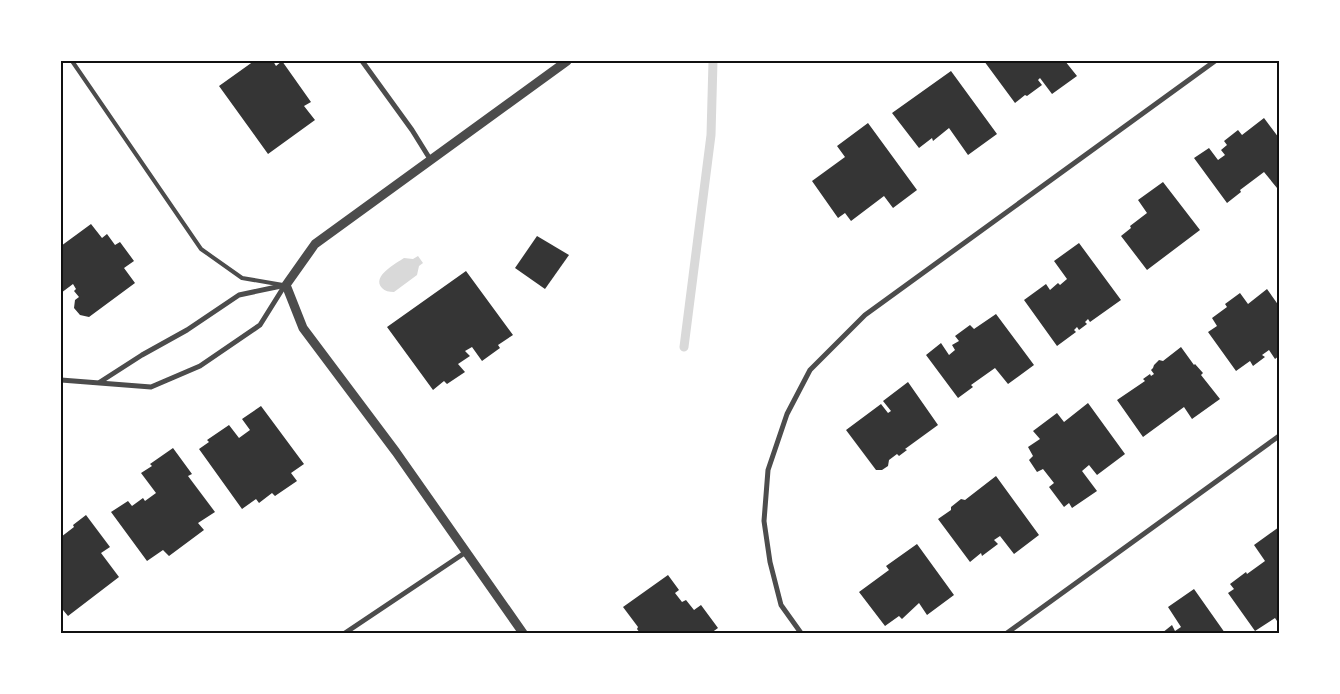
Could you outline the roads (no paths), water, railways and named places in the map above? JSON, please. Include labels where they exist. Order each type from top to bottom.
[{"type":"street","points":[[362,61],[412,130],[430,159]]},
{"type":"street","points":[[61,380],[151,387],[200,366],[260,325],[315,244],[567,61]]},
{"type":"street","points":[[801,633],[782,605],[770,562],[764,522],[768,470],[787,414],[810,370],[865,315],[1215,61]]},
{"type":"street","points":[[100,382],[142,355],[187,330],[239,295],[286,285]]},
{"type":"street","points":[[286,285],[303,328],[396,452],[524,633]]},
{"type":"street","points":[[1007,633],[1279,436]]},
{"type":"street","points":[[344,633],[466,552]]},
{"type":"lane","points":[[72,61],[201,249],[242,278],[286,285]]},
{"type":"waterway","points":[[684,347],[711,135],[713,61]]}]
